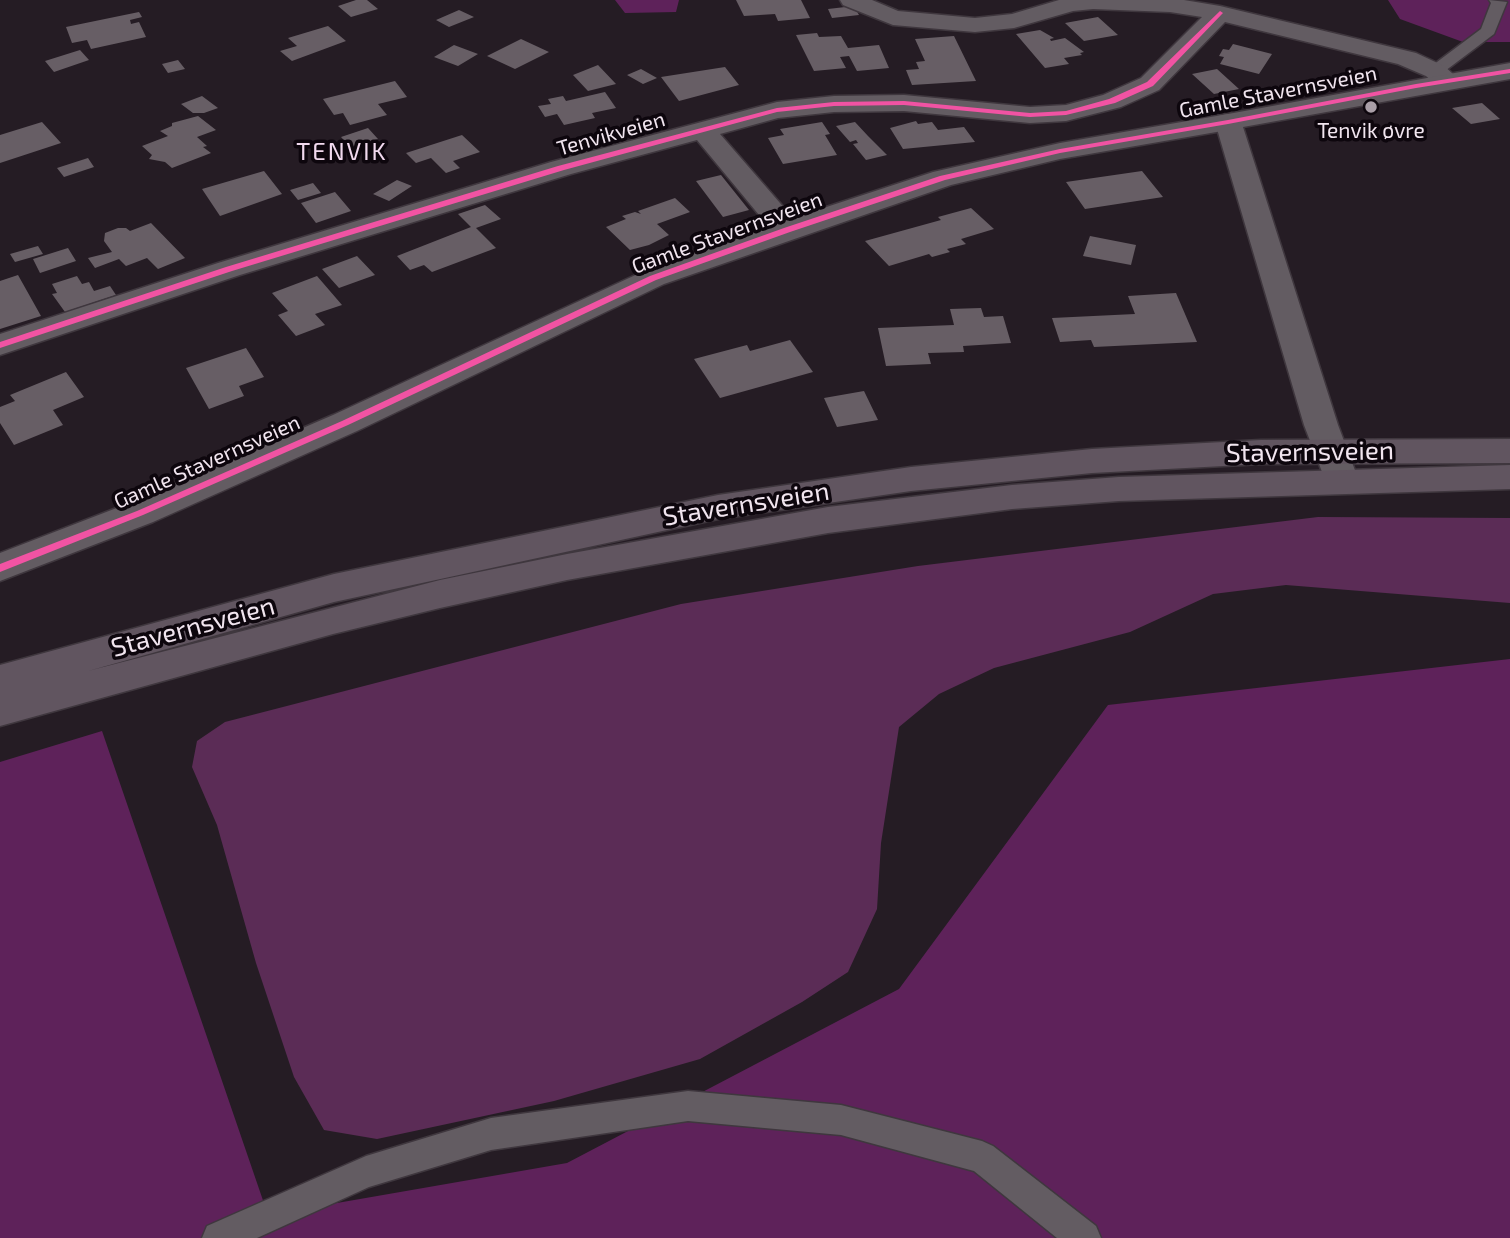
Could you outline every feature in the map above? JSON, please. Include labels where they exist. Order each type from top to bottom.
[{"type":"main road","name":"Stavernsveien","points":[[0,710],[414,601],[567,567],[724,537],[828,520],[1013,497],[1510,451]]},
{"type":"main road","name":"Stavernsveien","points":[[0,680],[334,588],[490,552],[718,507],[911,479],[1032,466],[1261,452],[1335,466],[1510,478]]},
{"type":"street","points":[[852,0],[893,18],[975,25],[1014,21],[1071,5],[1093,2],[1170,5],[1220,13],[1406,58],[1442,76]]},
{"type":"street","name":"Tenvikveien","points":[[0,345],[229,269],[561,168],[777,110],[834,104],[904,103],[1030,115],[1066,113],[1112,101],[1150,84],[1220,13]]},
{"type":"street","name":"Gamle Stavernsveien","points":[[0,568],[140,513],[309,439],[653,278],[787,229],[943,178],[1060,151],[1228,122],[1442,76],[1510,71]]},
{"type":"street","points":[[1228,122],[1335,466]]},
{"type":"street","points":[[702,129],[787,229]]},
{"type":"lane","points":[[1442,76],[1488,31],[1499,2],[1497,0]]},
{"type":"lane","points":[[219,1238],[366,1172],[491,1134],[688,1106],[841,1120],[982,1157],[1084,1238]]},
{"type":"shaded area","points":[[615,0],[679,0],[676,12],[625,13]]},
{"type":"shaded area","points":[[1388,0],[1510,0],[1510,42],[1463,42],[1400,19]]},
{"type":"shaded area","points":[[1318,517],[1510,518],[1510,603],[1286,585],[1213,594],[1130,632],[994,668],[939,694],[899,727],[881,843],[877,909],[848,972],[802,1002],[700,1059],[554,1101],[377,1139],[324,1130],[294,1077],[256,963],[217,825],[192,767],[197,741],[225,722],[681,604],[918,566]]},
{"type":"shaded area","points":[[1510,659],[1510,1238],[0,1238],[0,762],[102,731],[268,1215],[567,1163],[899,989],[1108,705]]},
{"type":"building","points":[[356,0],[367,0],[378,9],[351,17],[338,6]]},
{"type":"building","points":[[736,0],[801,0],[810,18],[778,21],[775,14],[744,16]]},
{"type":"building","points":[[854,6],[859,15],[832,18],[828,9]]},
{"type":"building","points":[[459,10],[474,17],[449,27],[436,20]]},
{"type":"building","points":[[139,12],[142,17],[130,20],[131,24],[139,22],[146,37],[91,49],[87,40],[72,43],[66,27]]},
{"type":"building","points":[[1098,17],[1118,35],[1084,41],[1065,23]]},
{"type":"building","points":[[328,26],[346,41],[292,61],[280,51],[297,46],[288,38]]},
{"type":"building","points":[[1040,30],[1054,38],[1050,39],[1051,41],[1065,38],[1084,52],[1080,53],[1082,55],[1064,58],[1069,64],[1045,68],[1016,34]]},
{"type":"building","points":[[817,33],[819,37],[841,36],[848,48],[879,45],[889,68],[857,71],[849,56],[840,57],[846,68],[814,71],[796,35]]},
{"type":"building","points":[[954,36],[976,81],[912,85],[906,70],[919,69],[916,62],[925,61],[915,39]]},
{"type":"building","points":[[521,39],[549,52],[515,69],[487,56]]},
{"type":"building","points":[[1233,44],[1272,54],[1259,74],[1220,64],[1224,57],[1219,56],[1223,49],[1229,50]]},
{"type":"building","points":[[454,45],[478,54],[458,66],[434,57]]},
{"type":"building","points":[[80,50],[89,60],[54,72],[45,61]]},
{"type":"building","points":[[178,60],[185,69],[168,73],[162,64]]},
{"type":"building","points":[[598,65],[616,84],[588,91],[573,75]]},
{"type":"building","points":[[725,67],[739,85],[679,101],[661,77]]},
{"type":"building","points":[[641,69],[657,78],[643,84],[627,75]]},
{"type":"building","points":[[1217,69],[1239,89],[1214,94],[1192,74]]},
{"type":"building","points":[[395,81],[407,97],[378,104],[387,115],[350,125],[343,113],[334,115],[323,99]]},
{"type":"building","points":[[605,92],[616,108],[592,113],[595,118],[564,125],[557,114],[545,117],[538,106],[551,104],[548,99],[563,96],[566,101]]},
{"type":"building","points":[[202,96],[218,108],[204,113],[193,113],[181,104]]},
{"type":"building","points":[[1482,103],[1500,119],[1471,124],[1452,108]]},
{"type":"building","points":[[198,116],[216,130],[197,137],[211,153],[172,168],[165,162],[149,159],[152,155],[142,146],[168,136],[160,131],[172,126],[172,123]]},
{"type":"building","points":[[916,121],[918,124],[932,122],[938,130],[964,127],[975,142],[903,149],[890,128]]},
{"type":"building","points":[[42,122],[61,143],[0,163],[0,135]]},
{"type":"building","points":[[822,122],[830,134],[825,135],[837,155],[783,164],[768,138],[784,135],[780,129]]},
{"type":"building","points":[[855,122],[887,155],[866,160],[853,144],[858,143],[856,140],[850,142],[836,126]]},
{"type":"building","points":[[368,128],[378,139],[351,148],[341,137]]},
{"type":"building","points":[[462,135],[480,152],[453,161],[460,168],[446,173],[431,158],[416,163],[406,153]]},
{"type":"building","points":[[88,158],[94,167],[64,177],[57,168]]},
{"type":"building","points":[[264,171],[282,194],[220,216],[202,189]]},
{"type":"building","points":[[1142,171],[1163,197],[1085,209],[1066,182]]},
{"type":"building","points":[[721,175],[749,210],[723,217],[696,181]]},
{"type":"building","points":[[397,180],[412,186],[389,201],[373,194]]},
{"type":"building","points":[[313,183],[321,193],[298,200],[290,190]]},
{"type":"building","points":[[335,192],[351,211],[316,223],[301,203]]},
{"type":"building","points":[[675,198],[690,212],[657,224],[669,235],[649,245],[630,250],[606,227],[626,219],[622,216],[635,212],[641,214],[638,211]]},
{"type":"building","points":[[485,205],[501,219],[476,228],[496,248],[432,272],[424,265],[410,270],[397,256],[471,227],[458,214]]},
{"type":"building","points":[[971,208],[994,229],[961,239],[966,244],[947,249],[950,252],[932,257],[929,254],[889,266],[865,241],[941,220],[938,217]]},
{"type":"building","points":[[151,223],[185,258],[158,269],[147,258],[126,266],[119,259],[95,268],[88,258],[112,252],[104,241],[105,233],[118,228],[130,231]]},
{"type":"building","points":[[1090,236],[1136,245],[1131,265],[1083,256]]},
{"type":"building","points":[[38,246],[43,254],[15,262],[10,254]]},
{"type":"building","points":[[68,248],[76,261],[40,273],[33,259]]},
{"type":"building","points":[[357,256],[375,275],[339,288],[322,269]]},
{"type":"building","points":[[18,275],[41,316],[0,329],[0,281]]},
{"type":"building","points":[[77,276],[82,284],[89,282],[94,291],[110,286],[116,295],[65,312],[52,294],[57,293],[52,284]]},
{"type":"building","points":[[317,276],[342,305],[315,314],[325,325],[296,336],[278,315],[288,311],[272,293]]},
{"type":"building","points":[[1176,293],[1197,342],[1094,347],[1091,340],[1060,342],[1052,318],[1135,314],[1128,296]]},
{"type":"building","points":[[981,308],[984,317],[1003,316],[1011,343],[963,346],[964,352],[928,353],[931,364],[886,366],[878,328],[954,325],[950,309]]},
{"type":"building","points":[[790,340],[813,372],[720,398],[694,359],[747,345],[750,351]]},
{"type":"building","points":[[246,348],[264,377],[239,386],[244,396],[209,409],[186,368]]},
{"type":"building","points":[[66,372],[84,397],[53,410],[63,425],[14,445],[0,423],[0,407],[15,401],[10,395]]},
{"type":"building","points":[[864,391],[878,420],[837,427],[824,398]]},
{"type":"cycle path","points":[[0,345],[229,269],[561,168],[777,110],[834,104],[904,103],[1030,115],[1066,113],[1112,101],[1150,84],[1220,13]]},
{"type":"cycle path","points":[[0,568],[140,513],[345,423],[653,278],[943,178],[1060,151],[1510,71]]},
{"type":"place","name":"Tenvik øvre","points":[[1371,107]]},
{"type":"district","name":"TENVIK","points":[[342,152]]}]
